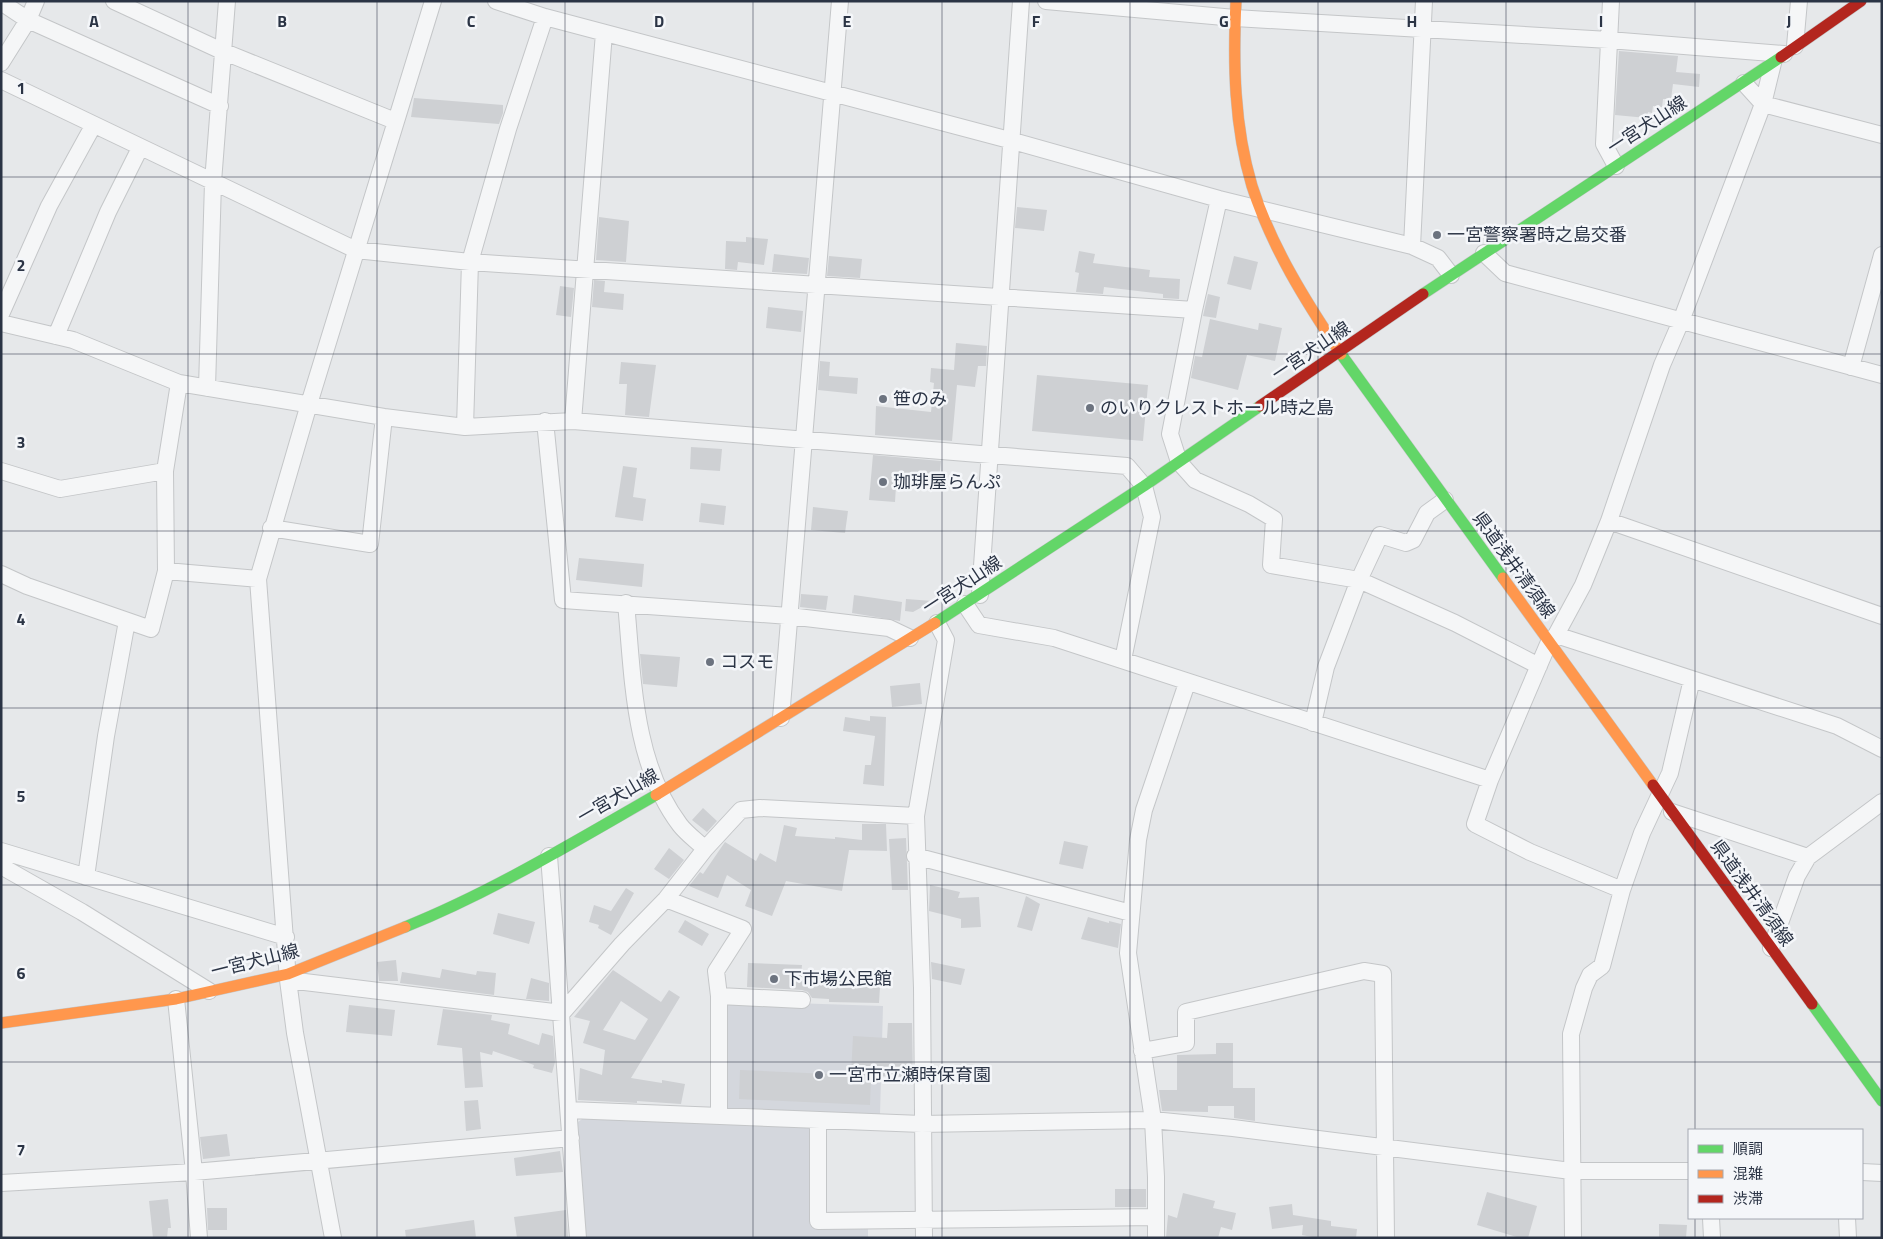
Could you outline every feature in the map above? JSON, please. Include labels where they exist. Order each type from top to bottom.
[{"type":"main road","name":"県道浅井清須線","points":[[1236,1],[1237,102],[1247,162],[1260,210],[1287,268],[1340,353],[1445,500],[1553,638],[1672,812],[1882,1101]]},
{"type":"main road","name":"一宮犬山線","points":[[1,1023],[176,999],[288,977],[432,916],[549,856],[661,792],[980,595],[1340,353],[1451,275],[1744,83],[1861,1]]},
{"type":"street","points":[[1,63],[28,20],[36,1]]},
{"type":"street","points":[[114,1],[222,50],[395,121]]},
{"type":"street","points":[[207,388],[213,182],[227,1]]},
{"type":"street","points":[[333,1238],[295,1034],[288,977],[258,579],[271,528],[308,404],[433,1]]},
{"type":"street","points":[[496,1],[544,17],[1012,140],[1260,210],[1412,246],[1438,258],[1451,275]]},
{"type":"street","points":[[780,718],[818,286],[840,1]]},
{"type":"street","points":[[980,595],[1021,1]]},
{"type":"street","points":[[1046,1],[1235,18],[1609,40],[1784,55]]},
{"type":"street","points":[[1412,246],[1424,1]]},
{"type":"street","points":[[1610,1],[1604,144],[1616,166]]},
{"type":"street","points":[[1622,890],[1530,852],[1475,824],[1490,780],[1539,666],[1583,585],[1610,521],[1642,419],[1763,104],[1784,55],[1799,1]]},
{"type":"street","points":[[1,2],[28,20],[220,106]]},
{"type":"street","points":[[465,427],[470,262],[508,129],[544,17]]},
{"type":"street","points":[[573,421],[604,33]]},
{"type":"street","points":[[1,80],[93,126],[356,250],[470,262],[586,268],[818,286],[1194,310]]},
{"type":"street","points":[[1744,83],[1763,104],[1882,135]]},
{"type":"street","points":[[1,314],[49,206],[93,126]]},
{"type":"street","points":[[56,336],[108,212],[140,148]]},
{"type":"street","points":[[1220,199],[1194,310],[1170,434],[1179,462],[1195,480],[1249,504],[1274,518],[1270,564],[1359,580],[1455,623],[1539,666]]},
{"type":"street","points":[[1484,253],[1505,273],[1882,374]]},
{"type":"street","points":[[1851,367],[1882,255]]},
{"type":"street","points":[[1,323],[73,340],[179,383],[384,417],[465,427],[545,421],[573,421],[1127,466],[1144,486],[1152,517],[1123,660]]},
{"type":"street","points":[[1,574],[27,586],[151,629],[166,571],[165,471],[179,383]]},
{"type":"street","points":[[271,528],[370,544],[384,417]]},
{"type":"street","points":[[545,421],[563,600],[789,616],[888,628],[910,638]]},
{"type":"street","points":[[1,471],[60,488],[165,471]]},
{"type":"street","points":[[1313,723],[1326,668],[1359,580],[1380,535],[1406,542],[1413,540],[1427,513],[1445,500]]},
{"type":"street","points":[[1610,521],[1882,616]]},
{"type":"street","points":[[166,571],[258,579]]},
{"type":"street","points":[[626,603],[640,734],[661,792],[680,825],[705,849]]},
{"type":"street","points":[[965,604],[979,625],[1054,638],[1187,683],[1490,780]]},
{"type":"street","points":[[86,877],[105,743],[127,621]]},
{"type":"street","points":[[924,1238],[922,988],[915,856],[916,816],[946,640],[937,623]]},
{"type":"street","points":[[1553,638],[1692,679],[1837,726],[1882,749]]},
{"type":"street","points":[[1573,1238],[1571,1034],[1584,988],[1590,975],[1602,966],[1622,890],[1642,833],[1661,796],[1670,773],[1692,679]]},
{"type":"street","points":[[1156,1238],[1153,1120],[1128,953],[1138,840],[1144,810],[1187,683]]},
{"type":"street","points":[[1771,948],[1797,876],[1808,857],[1882,802]]},
{"type":"street","points":[[562,1014],[622,944],[666,899],[705,849],[741,810],[760,808],[916,816]]},
{"type":"street","points":[[1672,812],[1808,857]]},
{"type":"street","points":[[1,851],[286,937]]},
{"type":"street","points":[[549,856],[578,1238]]},
{"type":"street","points":[[915,856],[1131,913]]},
{"type":"street","points":[[1,866],[82,912],[209,991]]},
{"type":"street","points":[[666,899],[743,929],[716,971],[719,996],[719,1116]]},
{"type":"street","points":[[1142,1051],[1186,1044],[1186,1012],[1364,971],[1383,974],[1386,1238]]},
{"type":"street","points":[[288,977],[562,1014]]},
{"type":"street","points":[[719,996],[802,1000]]},
{"type":"street","points":[[176,999],[199,1238]]},
{"type":"street","points":[[569,1110],[922,1124],[1153,1120],[1233,1128],[1385,1149],[1571,1171],[1688,1171]]},
{"type":"street","points":[[818,1120],[818,1221],[1156,1217]]},
{"type":"street","points":[[1,1183],[194,1172],[319,1159],[571,1138]]},
{"type":"street","points":[[1863,1172],[1882,1173]]},
{"type":"street","points":[[1711,1219],[1712,1238]]},
{"type":"street","points":[[1847,1219],[1848,1238]]},
{"type":"shaded area","points":[[730,1001],[883,1006],[880,1115],[728,1110],[722,1105],[723,1006]]},
{"type":"shaded area","points":[[585,1117],[818,1120],[818,1221],[868,1220],[868,1238],[586,1238],[578,1122]]},
{"type":"building","points":[[1619,51],[1678,56],[1676,72],[1700,74],[1699,87],[1673,84],[1671,99],[1663,99],[1662,107],[1653,106],[1652,113],[1648,112],[1647,118],[1615,115]]},
{"type":"building","points":[[414,98],[503,105],[503,113],[499,124],[411,117]]},
{"type":"building","points":[[1017,207],[1047,210],[1044,231],[1015,228]]},
{"type":"building","points":[[599,217],[629,221],[626,262],[596,260]]},
{"type":"building","points":[[746,237],[768,239],[764,265],[738,262],[737,270],[725,269],[726,241],[746,242]]},
{"type":"building","points":[[1079,251],[1095,254],[1093,263],[1150,270],[1149,277],[1180,279],[1179,299],[1163,298],[1163,294],[1104,287],[1103,294],[1076,292],[1079,273],[1075,272]]},
{"type":"building","points":[[774,254],[809,258],[807,274],[772,272]]},
{"type":"building","points":[[829,256],[862,259],[860,278],[827,276]]},
{"type":"building","points":[[1234,256],[1258,262],[1251,290],[1227,284]]},
{"type":"building","points":[[594,280],[605,281],[604,292],[624,294],[623,310],[592,307]]},
{"type":"building","points":[[560,286],[574,288],[571,317],[556,315]]},
{"type":"building","points":[[1208,294],[1220,297],[1216,318],[1203,316]]},
{"type":"building","points":[[768,307],[803,311],[801,332],[766,328]]},
{"type":"building","points":[[1210,319],[1258,330],[1259,323],[1282,328],[1275,361],[1247,355],[1238,390],[1191,378],[1195,356],[1202,357]]},
{"type":"building","points":[[956,343],[987,346],[986,366],[978,366],[975,387],[957,385],[952,441],[875,435],[876,406],[931,412],[934,383],[930,382],[931,368],[954,370]]},
{"type":"building","points":[[820,361],[830,362],[829,376],[858,378],[857,394],[818,390]]},
{"type":"building","points":[[621,362],[656,365],[649,417],[625,415],[627,384],[619,384]]},
{"type":"building","name":"のいりクレストホール時之島","points":[[1037,375],[1148,385],[1143,441],[1032,431]]},
{"type":"building","points":[[691,447],[722,449],[720,471],[690,469]]},
{"type":"building","name":"珈琲屋らんぷ","points":[[873,455],[941,461],[938,490],[896,486],[895,502],[869,500]]},
{"type":"building","points":[[623,466],[637,468],[633,497],[646,499],[643,521],[615,517]]},
{"type":"building","points":[[701,503],[726,506],[724,525],[699,522]]},
{"type":"building","points":[[813,507],[848,511],[845,533],[811,530]]},
{"type":"building","points":[[579,558],[644,564],[642,587],[576,580]]},
{"type":"building","points":[[801,594],[828,596],[826,610],[800,607]]},
{"type":"building","points":[[854,595],[902,602],[900,621],[852,613]]},
{"type":"building","points":[[906,599],[933,601],[913,612],[905,611]]},
{"type":"building","points":[[640,654],[680,657],[677,687],[643,684]]},
{"type":"building","points":[[920,683],[922,704],[892,707],[890,686]]},
{"type":"building","points":[[870,716],[886,717],[884,786],[863,784],[865,765],[871,765],[875,736],[843,731],[845,717],[870,721]]},
{"type":"building","points":[[703,808],[717,821],[707,832],[692,820]]},
{"type":"building","points":[[862,824],[886,824],[887,851],[849,850],[842,891],[786,881],[772,916],[745,906],[751,890],[727,875],[718,898],[689,886],[700,872],[703,874],[725,842],[756,861],[760,853],[776,862],[784,825],[797,828],[795,836],[862,840]]},
{"type":"building","points":[[906,838],[908,890],[892,890],[889,839]]},
{"type":"building","points":[[1064,841],[1088,846],[1083,869],[1059,864]]},
{"type":"building","points":[[669,848],[684,860],[669,879],[654,869]]},
{"type":"building","points":[[930,885],[960,892],[958,898],[979,897],[981,927],[961,928],[961,919],[929,911]]},
{"type":"building","points":[[626,888],[634,893],[611,935],[598,928],[599,925],[589,922],[594,905],[611,911]]},
{"type":"building","points":[[1026,896],[1040,904],[1032,931],[1017,927]]},
{"type":"building","points":[[498,913],[535,922],[529,944],[493,934]]},
{"type":"building","points":[[1088,917],[1109,923],[1109,921],[1121,924],[1118,948],[1081,939]]},
{"type":"building","points":[[685,920],[709,934],[702,946],[678,932]]},
{"type":"building","points":[[396,960],[398,981],[379,981],[377,962]]},
{"type":"building","points":[[931,962],[965,969],[961,985],[932,979]]},
{"type":"building","points":[[748,963],[802,965],[801,975],[851,979],[851,985],[880,987],[879,1003],[829,1002],[829,999],[812,998],[808,992],[802,990],[747,987]]},
{"type":"building","points":[[442,969],[476,975],[477,971],[496,973],[494,995],[400,983],[402,972],[440,978]]},
{"type":"building","points":[[613,970],[661,1002],[669,990],[680,997],[631,1078],[662,1083],[662,1080],[685,1084],[681,1104],[578,1100],[580,1068],[602,1075],[605,1050],[583,1043],[590,1021],[574,1017]],"holes":[[[621,1001],[648,1019],[635,1040],[603,1030]]]},
{"type":"building","points":[[531,978],[549,983],[549,1001],[526,999]]},
{"type":"building","points":[[349,1005],[395,1010],[392,1036],[346,1032]]},
{"type":"building","points":[[443,1009],[492,1015],[491,1020],[510,1024],[508,1034],[539,1045],[542,1033],[553,1036],[555,1062],[552,1073],[533,1068],[534,1065],[493,1051],[492,1055],[480,1052],[483,1087],[465,1088],[462,1048],[437,1045]]},
{"type":"building","points":[[888,1023],[912,1023],[913,1077],[871,1076],[870,1105],[739,1099],[740,1070],[851,1075],[853,1036],[887,1038]]},
{"type":"building","points":[[1216,1043],[1233,1043],[1233,1088],[1255,1088],[1255,1121],[1234,1118],[1234,1106],[1208,1106],[1208,1112],[1162,1111],[1159,1090],[1177,1090],[1177,1055],[1216,1054]]},
{"type":"building","points":[[478,1100],[481,1129],[466,1131],[464,1101]]},
{"type":"building","points":[[227,1134],[230,1156],[203,1159],[200,1137]]},
{"type":"building","points":[[560,1151],[563,1172],[516,1176],[514,1158]]},
{"type":"building","points":[[1115,1189],[1146,1189],[1146,1207],[1115,1207]]},
{"type":"building","points":[[1487,1192],[1537,1206],[1528,1238],[1520,1238],[1477,1225]]},
{"type":"building","points":[[1183,1193],[1215,1201],[1213,1208],[1236,1213],[1232,1230],[1221,1227],[1218,1238],[1166,1238],[1168,1215],[1177,1218]]},
{"type":"building","points":[[168,1199],[171,1228],[168,1228],[167,1238],[153,1238],[149,1201]]},
{"type":"building","points":[[1292,1204],[1293,1215],[1331,1221],[1331,1226],[1357,1229],[1356,1238],[1317,1238],[1302,1235],[1303,1225],[1272,1229],[1269,1207]]},
{"type":"building","points":[[207,1208],[227,1208],[227,1230],[208,1230]]},
{"type":"building","points":[[566,1210],[568,1237],[517,1238],[514,1217]]},
{"type":"building","points":[[474,1220],[476,1238],[406,1238],[405,1230]]},
{"type":"building","points":[[1659,1224],[1687,1225],[1686,1238],[1659,1238]]},
{"type":"traffic: fast","points":[[1423,294],[1781,57]]},
{"type":"traffic: fast","points":[[1341,354],[1503,578]]},
{"type":"traffic: fast","points":[[935,623],[1144,486],[1260,406]]},
{"type":"traffic: fast","points":[[405,927],[501,882],[656,795]]},
{"type":"traffic: fast","points":[[1812,1004],[1882,1101]]},
{"type":"traffic: slow","points":[[1236,1],[1236,94],[1241,140],[1252,186],[1269,230],[1290,273],[1341,354]]},
{"type":"traffic: slow","points":[[1503,578],[1653,785]]},
{"type":"traffic: slow","points":[[656,795],[935,623]]},
{"type":"traffic: slow","points":[[1,1023],[176,999],[288,974],[405,927]]},
{"type":"traffic: jam","points":[[1781,57],[1861,1]]},
{"type":"traffic: jam","points":[[1260,406],[1423,294]]},
{"type":"traffic: jam","points":[[1653,785],[1812,1004]]},
{"type":"place","name":"一宮警察署時之島交番","points":[[1437,235]]},
{"type":"place","name":"笹のみ","points":[[883,399]]},
{"type":"place","name":"のいりクレストホール時之島","points":[[1090,408]]},
{"type":"place","name":"珈琲屋らんぷ","points":[[883,482]]},
{"type":"place","name":"コスモ","points":[[710,662]]},
{"type":"place","name":"下市場公民館","points":[[774,979]]},
{"type":"place","name":"一宮市立瀬時保育園","points":[[819,1075]]}]
